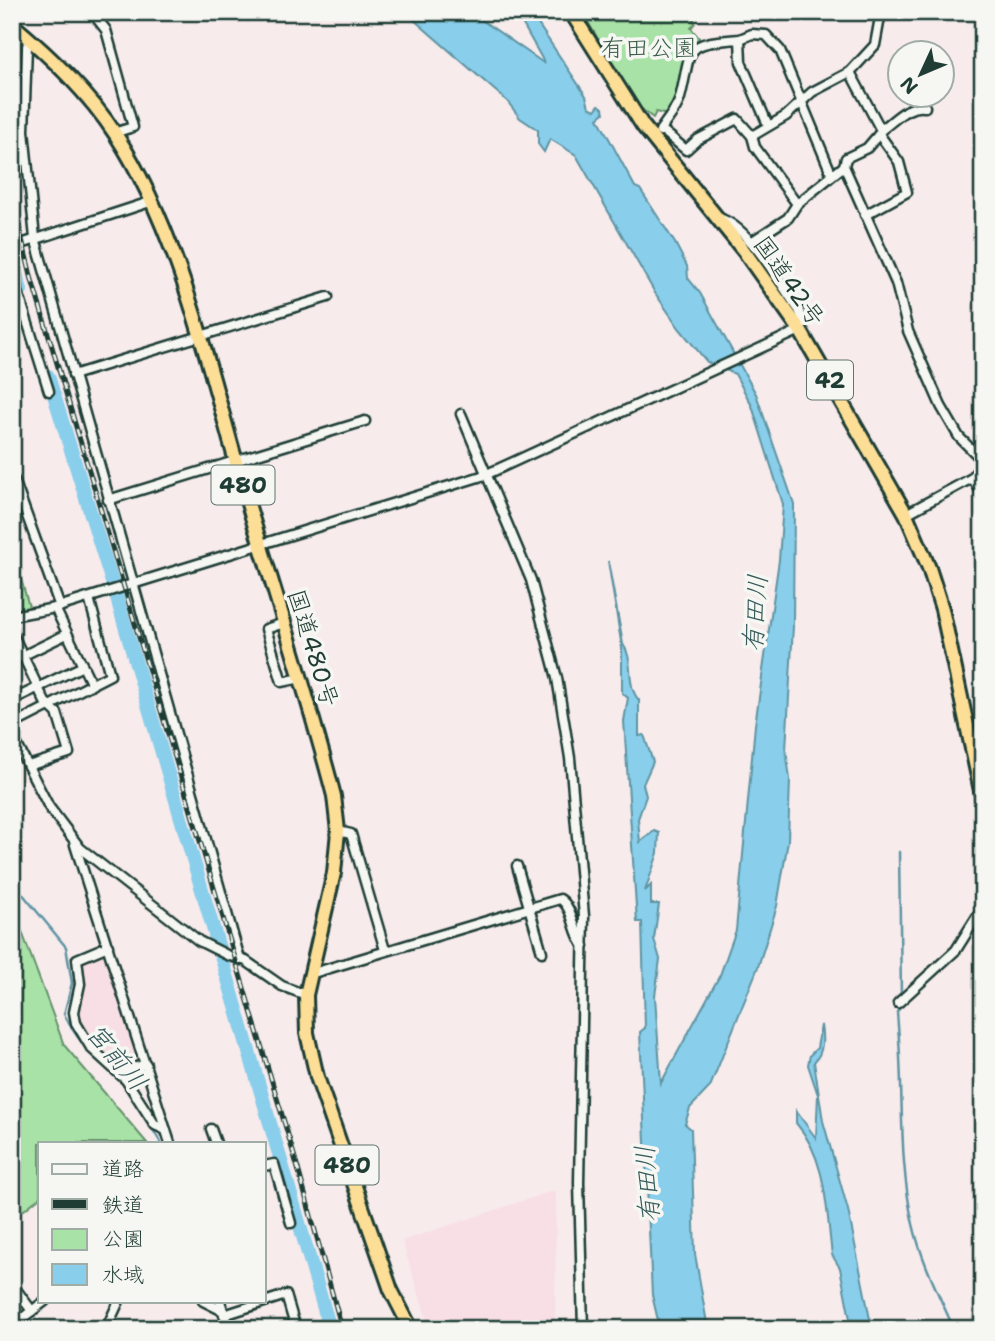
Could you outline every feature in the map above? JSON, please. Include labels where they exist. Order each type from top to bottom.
[{"type":"highway","name":"国道42号","points":[[571,12],[716,218],[744,251],[800,330],[906,514],[942,609],[983,800]]},
{"type":"highway","name":"国道480号","points":[[12,24],[90,99],[116,136],[153,201],[199,337],[334,796],[338,831],[334,873],[306,995],[307,1033],[317,1077],[391,1290],[411,1329]]},
{"type":"street","points":[[92,12],[106,30],[133,127],[120,131],[116,136]]},
{"type":"street","points":[[752,136],[850,72],[875,45],[881,12]]},
{"type":"street","points":[[797,204],[755,147],[752,136],[737,119],[697,139],[686,150],[658,135],[677,107],[685,65],[695,49],[709,40],[740,39],[752,34],[766,35],[771,39],[780,50],[832,175]]},
{"type":"street","points":[[740,39],[741,62],[768,125]]},
{"type":"street","points":[[31,40],[27,47],[24,131],[35,238],[240,958]]},
{"type":"street","points":[[850,72],[880,132],[899,162],[907,192],[865,215]]},
{"type":"street","points":[[906,514],[972,478],[982,460],[959,437],[941,407],[908,331],[896,284],[844,166],[846,158],[867,148],[880,132],[909,108]]},
{"type":"street","points":[[751,242],[788,218],[797,204],[844,166]]},
{"type":"street","points":[[12,247],[153,201]]},
{"type":"street","points":[[12,616],[57,608],[485,475],[800,330],[804,322],[799,310],[751,242],[731,221],[716,218]]},
{"type":"street","points":[[12,273],[49,391]]},
{"type":"street","points":[[73,375],[328,298]]},
{"type":"street","points":[[461,414],[531,580],[557,678],[579,836],[584,946],[580,1001],[579,1183],[583,1329]]},
{"type":"street","points":[[108,500],[365,421]]},
{"type":"street","points":[[972,478],[983,494]]},
{"type":"street","points":[[14,480],[67,634],[93,685]]},
{"type":"street","points":[[12,725],[112,673],[89,598]]},
{"type":"street","points":[[284,623],[266,629],[282,682],[301,678]]},
{"type":"street","points":[[12,633],[38,687],[57,713],[69,754],[28,766]]},
{"type":"street","points":[[12,661],[67,634]]},
{"type":"street","points":[[12,700],[83,666]]},
{"type":"street","points":[[12,735],[49,807],[74,842],[191,936],[217,951],[260,968],[282,986],[306,995]]},
{"type":"street","points":[[338,831],[351,834],[385,950]]},
{"type":"street","points":[[74,842],[170,1142]]},
{"type":"street","points":[[517,866],[542,953]]},
{"type":"street","points":[[310,974],[560,899],[564,901],[577,936],[584,946]]},
{"type":"street","points":[[898,1003],[956,950],[983,907]]},
{"type":"street","points":[[108,946],[77,959],[80,984],[74,1017],[91,1048],[120,1072],[155,1125],[166,1130]]},
{"type":"street","points":[[120,1072],[146,1064]]},
{"type":"street","points":[[211,1129],[216,1142]]},
{"type":"street","points":[[266,1166],[274,1164],[291,1223]]},
{"type":"street","points":[[12,1284],[32,1311]]},
{"type":"street","points":[[266,1301],[286,1295],[296,1329]]},
{"type":"street","points":[[12,1326],[44,1302]]},
{"type":"street","points":[[106,1329],[119,1302]]},
{"type":"street","points":[[204,1302],[224,1313],[262,1302]]},
{"type":"street","points":[[220,1302],[229,1329]]},
{"type":"shaded area","points":[[104,950],[143,1063],[121,1070],[97,1053],[77,1021],[78,962]]},
{"type":"shaded area","points":[[556,1190],[555,1329],[430,1329],[402,1241]]},
{"type":"green space","name":"有田公園","points":[[582,12],[684,12],[692,16],[695,23],[691,28],[699,38],[686,57],[676,96],[667,115],[656,112],[653,118],[638,106]]},
{"type":"green space","points":[[12,548],[30,610],[12,613]]},
{"type":"green space","points":[[12,905],[64,1045],[146,1142],[38,1142],[38,1199],[24,1210],[12,1211]]},
{"type":"water","name":"有田川","points":[[405,12],[470,12],[545,64],[516,12],[530,12],[586,96],[589,107],[595,110],[599,105],[603,108],[604,113],[598,118],[635,187],[640,189],[675,243],[687,266],[688,278],[700,293],[756,394],[794,504],[793,626],[786,750],[790,779],[788,841],[777,906],[758,967],[710,1087],[690,1108],[685,1124],[691,1129],[695,1254],[708,1329],[660,1329],[652,1295],[640,1032],[645,1028],[642,922],[637,922],[624,721],[628,698],[622,693],[622,648],[608,561],[623,644],[629,658],[632,687],[639,700],[639,736],[644,735],[653,762],[643,784],[646,796],[638,819],[640,842],[654,831],[659,833],[658,853],[645,891],[651,885],[651,904],[659,904],[654,939],[660,959],[655,996],[661,1083],[720,975],[736,930],[755,725],[779,560],[783,504],[752,406],[735,374],[707,362],[679,328],[655,293],[576,155],[550,139],[544,152],[538,144],[538,130],[520,118],[507,101]]},
{"type":"water","points":[[821,1025],[821,1049],[814,1062],[823,1121],[848,1210],[872,1329],[852,1329],[840,1268],[832,1255],[819,1168],[814,1152],[796,1123],[796,1111],[816,1138],[818,1095],[808,1065],[810,1055],[817,1048]]},
{"type":"waterway","points":[[12,261],[21,290]]},
{"type":"waterway","points":[[48,376],[116,595],[330,1329]]},
{"type":"waterway","points":[[899,852],[901,996]]},
{"type":"waterway","name":"宮前川","points":[[12,881],[66,947],[72,983],[64,1014],[70,1025],[86,1047],[121,1081],[140,1109]]},
{"type":"waterway","points":[[902,1005],[897,1012],[908,1200],[921,1251],[954,1329]]},
{"type":"waterway","name":"宮前川","points":[[146,1118],[160,1142]]},
{"type":"railway","points":[[12,198],[32,280],[297,1165],[342,1329]]}]
